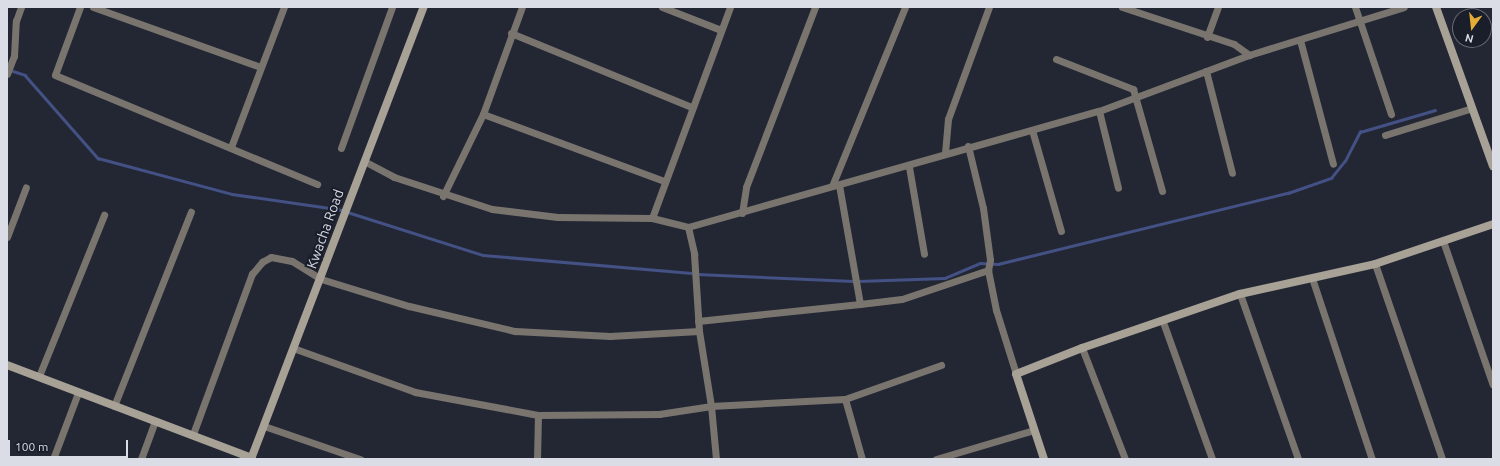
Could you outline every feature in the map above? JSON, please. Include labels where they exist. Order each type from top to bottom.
[{"type":"street","points":[[7,74],[14,56],[16,21],[20,7]]},
{"type":"street","points":[[80,7],[55,75],[231,147],[242,155],[317,184]]},
{"type":"street","points":[[93,7],[261,67]]},
{"type":"street","points":[[231,147],[284,7]]},
{"type":"street","points":[[341,148],[392,7]]},
{"type":"street","name":"Kwacha Road","points":[[252,458],[424,7]]},
{"type":"street","points":[[443,196],[483,114],[511,33],[522,7]]},
{"type":"street","points":[[662,7],[721,30]]},
{"type":"street","points":[[652,218],[664,181],[730,7]]},
{"type":"street","points":[[742,213],[746,187],[815,7]]},
{"type":"street","points":[[860,304],[836,186],[905,7]]},
{"type":"street","points":[[944,153],[948,119],[989,7]]},
{"type":"street","points":[[1207,37],[1218,7]]},
{"type":"street","points":[[1355,7],[1391,114]]},
{"type":"street","points":[[364,161],[394,178],[443,196],[492,209],[558,217],[652,218],[688,227],[909,167],[944,153],[1098,111],[1249,55],[1404,7]]},
{"type":"street","points":[[1436,7],[1472,108],[1492,157],[1493,166]]},
{"type":"street","points":[[1125,8],[1207,37],[1234,44],[1249,55]]},
{"type":"street","points":[[511,33],[691,108]]},
{"type":"street","points":[[1300,40],[1333,164]]},
{"type":"street","points":[[1056,58],[1126,84],[1136,96],[1162,190]]},
{"type":"street","points":[[1206,71],[1232,173]]},
{"type":"street","points":[[1385,135],[1472,108]]},
{"type":"street","points":[[1098,111],[1118,188]]},
{"type":"street","points":[[483,114],[664,181]]},
{"type":"street","points":[[1032,130],[1061,231]]},
{"type":"street","points":[[968,146],[983,208],[989,265],[996,310],[1044,459]]},
{"type":"street","points":[[909,167],[924,254]]},
{"type":"street","points":[[7,237],[26,187]]},
{"type":"street","points":[[114,406],[191,212]]},
{"type":"street","points":[[39,376],[104,215]]},
{"type":"street","points":[[1016,374],[1082,348],[1163,322],[1240,294],[1375,264],[1493,224]]},
{"type":"street","points":[[688,227],[694,254],[699,331],[711,406],[716,459]]},
{"type":"street","points":[[1443,241],[1493,385]]},
{"type":"street","points":[[193,434],[252,274],[262,262],[271,257],[292,261],[321,279],[460,320],[515,331],[603,336],[699,331]]},
{"type":"street","points":[[1375,264],[1442,459]]},
{"type":"street","points":[[698,321],[902,299],[989,265]]},
{"type":"street","points":[[1312,278],[1372,459]]},
{"type":"street","points":[[1240,294],[1298,459]]},
{"type":"street","points":[[1163,322],[1212,459]]},
{"type":"street","points":[[293,348],[414,392],[538,415],[659,414],[711,406],[845,399],[940,365]]},
{"type":"street","points":[[1082,348],[1125,459]]},
{"type":"street","points":[[7,365],[39,376],[78,393],[193,434],[252,458]]},
{"type":"street","points":[[53,459],[78,393]]},
{"type":"street","points":[[845,399],[862,459]]},
{"type":"street","points":[[537,459],[538,415]]},
{"type":"street","points":[[141,459],[155,421]]},
{"type":"street","points":[[264,426],[351,458],[360,459]]},
{"type":"street","points":[[936,459],[954,457],[1034,430]]},
{"type":"waterway","points":[[13,71],[25,75],[98,158],[232,194],[338,209],[483,255],[691,273]]},
{"type":"waterway","points":[[858,281],[945,278],[980,263],[998,264],[1288,193],[1331,178],[1345,161],[1360,132],[1435,110]]},
{"type":"waterway","points":[[697,274],[853,281]]}]
